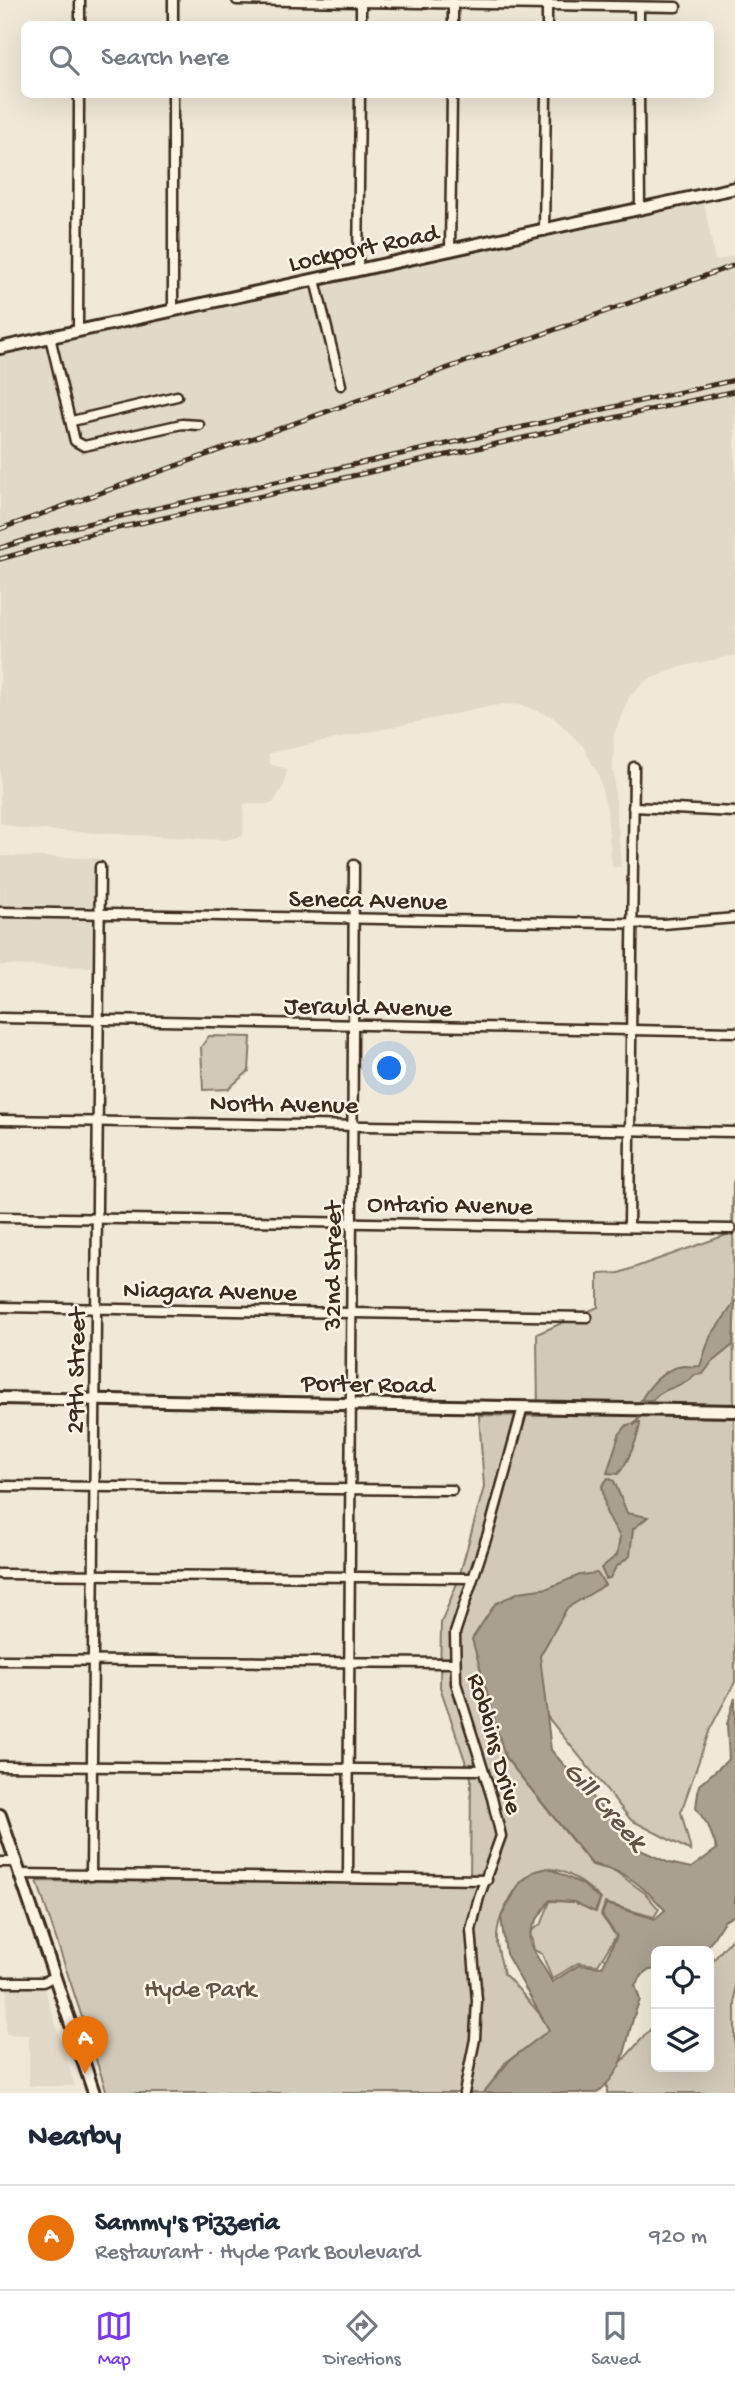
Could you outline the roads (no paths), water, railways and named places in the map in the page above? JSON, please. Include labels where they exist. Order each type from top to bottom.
[{"type":"main road","name":"Lockport Road","points":[[0,348],[735,188]]},
{"type":"main road","name":"Porter Road","points":[[0,1398],[735,1411]]},
{"type":"main road","points":[[0,1815],[93,2090],[80,2093]]},
{"type":"street","points":[[80,0],[80,21]]},
{"type":"street","points":[[173,0],[173,21]]},
{"type":"street","points":[[237,0],[676,6]]},
{"type":"street","points":[[361,1],[361,21]]},
{"type":"street","points":[[453,2],[453,21]]},
{"type":"street","points":[[547,5],[547,21]]},
{"type":"street","points":[[639,7],[639,21]]},
{"type":"street","points":[[78,330],[79,98]]},
{"type":"street","points":[[173,98],[173,310]]},
{"type":"street","points":[[358,270],[360,98]]},
{"type":"street","points":[[450,251],[452,98]]},
{"type":"street","points":[[544,231],[546,98]]},
{"type":"street","points":[[639,98],[640,209]]},
{"type":"street","points":[[315,280],[341,385]]},
{"type":"street","points":[[50,337],[75,441],[83,446],[182,424],[199,425]]},
{"type":"street","points":[[72,421],[177,396]]},
{"type":"street","points":[[629,1227],[634,767]]},
{"type":"street","points":[[633,807],[735,813]]},
{"type":"street","name":"32nd Street","points":[[348,1878],[354,865]]},
{"type":"street","name":"29th Street","points":[[90,1876],[100,867]]},
{"type":"street","name":"Seneca Avenue","points":[[0,912],[663,924],[735,918]]},
{"type":"street","name":"Jerauld Avenue","points":[[0,1018],[735,1032]]},
{"type":"street","name":"North Avenue","points":[[0,1120],[735,1132]]},
{"type":"street","name":"Ontario Avenue","points":[[0,1217],[731,1229]]},
{"type":"street","name":"Niagara Avenue","points":[[0,1307],[587,1317]]},
{"type":"street","name":"Robbins Drive","points":[[464,2093],[476,2013],[471,1930],[479,1897],[501,1836],[456,1684],[453,1663],[455,1633],[523,1407]]},
{"type":"street","points":[[0,1486],[452,1490]]},
{"type":"street","points":[[0,1574],[473,1578]]},
{"type":"street","points":[[0,1660],[453,1663]]},
{"type":"street","points":[[0,1766],[482,1770]]},
{"type":"street","points":[[0,1862],[15,1862]]},
{"type":"street","points":[[19,1874],[487,1880]]},
{"type":"street","points":[[0,1982],[43,1982],[55,1976]]},
{"type":"waterway","name":"Gill Creek","points":[[634,1425],[643,1413]]},
{"type":"railway","points":[[0,529],[735,265]]},
{"type":"railway","points":[[0,548],[59,530],[735,380]]},
{"type":"railway","points":[[0,559],[82,536],[735,391]]},
{"type":"place","name":"Sammy's Pizzeria","points":[[85,2074]]},
{"type":"park label","name":"Hyde Park","points":[[200,1987]]}]
